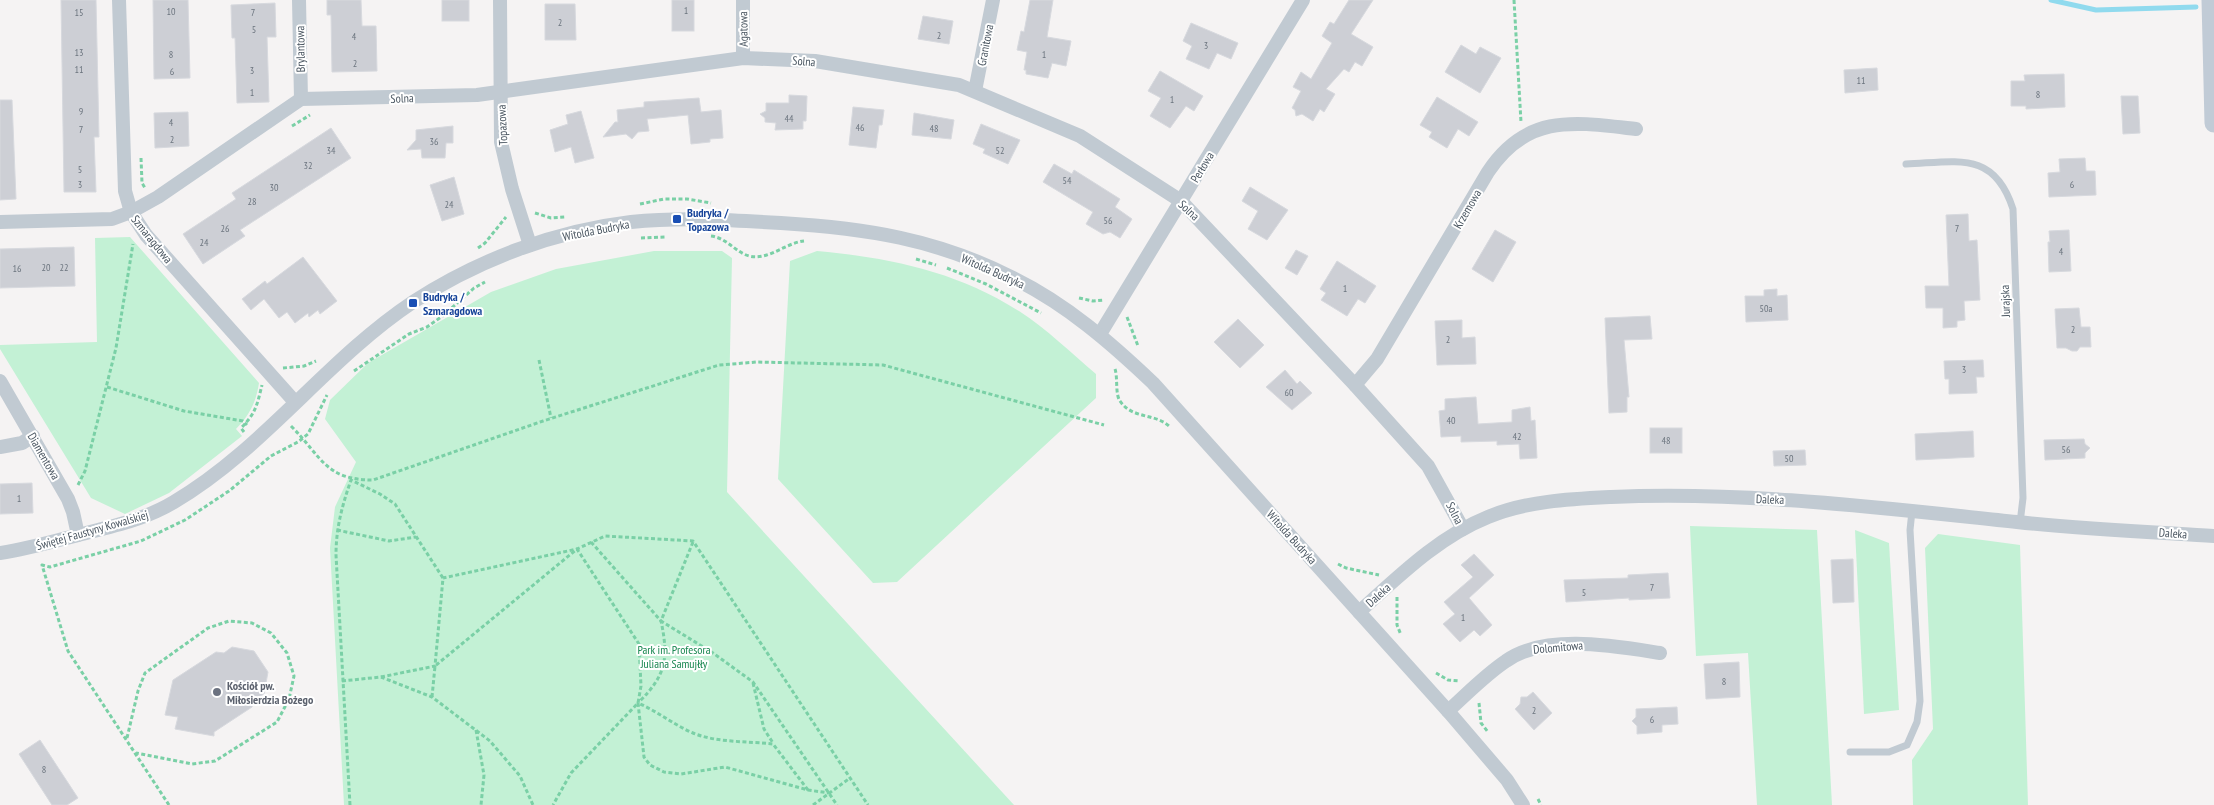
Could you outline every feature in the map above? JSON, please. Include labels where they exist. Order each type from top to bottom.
[{"type":"main road","points":[[2211,0],[2214,123]]},
{"type":"street","name":"Szmaragdowa","points":[[119,0],[125,191],[130,212],[146,235],[295,402]]},
{"type":"street","name":"Brylantowa","points":[[299,0],[301,99]]},
{"type":"street","name":"Topazowa","points":[[500,0],[500,119],[506,167],[530,246]]},
{"type":"street","name":"Agatowa","points":[[743,0],[744,58]]},
{"type":"street","name":"Granitowa","points":[[975,90],[984,56],[993,0]]},
{"type":"street","name":"Perłowa","points":[[1100,334],[1303,0]]},
{"type":"street","name":"Solna","points":[[301,99],[477,95],[744,58],[815,61],[959,85],[975,90],[1080,136],[1181,201],[1355,385],[1428,466],[1462,529]]},
{"type":"street","points":[[0,222],[104,220],[130,212],[158,197],[301,99]]},
{"type":"street","name":"Krzemowa","points":[[1355,385],[1377,359],[1494,162],[1511,144],[1522,136],[1539,129],[1566,125],[1592,124],[1636,130]]},
{"type":"street","name":"Witolda Budryka","points":[[295,402],[365,339],[413,303],[464,273],[530,246],[589,229],[630,222],[677,219],[758,222],[863,229],[926,244],[991,268],[1040,293],[1100,334],[1153,383],[1448,711],[1507,780],[1523,805]]},
{"type":"street","name":"Diamentowa","points":[[0,381],[68,499],[78,535]]},
{"type":"street","name":"Świętej Faustyny Kowalskiej","points":[[0,554],[133,521],[174,503],[210,478],[295,402]]},
{"type":"street","points":[[0,447],[22,443],[33,436]]},
{"type":"street","name":"Daleka","points":[[1359,612],[1424,554],[1462,529],[1488,517],[1536,503],[1638,496],[1783,500],[1912,511],[2020,523],[2214,536]]},
{"type":"street","name":"Dolomitowa","points":[[1448,711],[1506,660],[1529,649],[1547,646],[1606,644],[1660,653]]},
{"type":"lane","name":"Jurajska","points":[[1906,164],[1957,162],[1984,168],[1995,174],[2003,184],[2013,209],[2023,498],[2020,523]]},
{"type":"lane","points":[[1850,752],[1888,752],[1906,745],[1917,722],[1920,700],[1910,530],[1912,511]]},
{"type":"path","points":[[1514,0],[1522,136]]},
{"type":"path","points":[[290,127],[317,112]]},
{"type":"path","points":[[141,154],[143,188],[151,189]]},
{"type":"path","points":[[68,499],[85,471],[121,323],[135,236]]},
{"type":"path","points":[[636,238],[672,236]]},
{"type":"path","points":[[706,236],[723,239],[748,256],[763,257],[798,242],[807,241]]},
{"type":"path","points":[[911,258],[937,265]]},
{"type":"path","points":[[946,268],[986,284],[1043,314]]},
{"type":"path","points":[[349,375],[381,352],[444,315],[474,288],[487,280]]},
{"type":"path","points":[[1124,309],[1135,344],[1142,350]]},
{"type":"path","points":[[539,360],[552,418]]},
{"type":"path","points":[[284,374],[279,368],[304,366],[316,361]]},
{"type":"path","points":[[351,480],[373,480],[552,418],[719,365],[757,362],[883,365],[1104,425]]},
{"type":"path","points":[[1108,363],[1114,368],[1118,377],[1119,400],[1131,412],[1157,419],[1167,424],[1173,431]]},
{"type":"path","points":[[245,434],[241,428],[246,424],[259,402],[263,383]]},
{"type":"path","points":[[106,386],[184,411],[243,421],[249,427]]},
{"type":"path","points":[[266,460],[298,442],[308,434],[319,409],[333,390]]},
{"type":"path","points":[[281,416],[332,471],[380,494],[395,504],[443,578],[432,697]]},
{"type":"path","points":[[350,805],[336,555],[340,511],[351,480]]},
{"type":"path","points":[[337,530],[389,541],[416,537]]},
{"type":"path","points":[[342,680],[381,677],[435,666],[577,549],[590,541],[605,536],[693,541]]},
{"type":"path","points":[[590,541],[661,621],[713,653],[753,682],[837,805]]},
{"type":"path","points":[[553,805],[571,773],[638,702],[654,688],[662,675],[664,637],[661,621],[693,541]]},
{"type":"path","points":[[693,541],[868,805]]},
{"type":"path","points":[[443,578],[577,549]]},
{"type":"path","points":[[577,549],[639,644],[641,686],[638,702],[644,757],[650,765],[664,772],[682,774],[724,767],[808,790],[829,793]]},
{"type":"path","points":[[1331,557],[1346,568],[1378,574]]},
{"type":"path","points":[[42,565],[68,651],[169,805]]},
{"type":"path","points":[[1397,594],[1397,625],[1406,640]]},
{"type":"path","points":[[127,739],[138,691],[145,673],[208,628],[229,621],[252,623],[271,633],[287,653],[294,676],[289,699],[277,722],[215,761],[192,764],[136,753]]},
{"type":"path","points":[[1432,668],[1448,680],[1462,682]]},
{"type":"path","points":[[381,677],[432,697],[476,729],[490,741],[520,776],[533,805]]},
{"type":"path","points":[[753,682],[764,729],[808,790]]},
{"type":"path","points":[[1479,694],[1481,723],[1489,733]]},
{"type":"path","points":[[638,702],[657,711],[685,729],[703,736],[773,744]]},
{"type":"path","points":[[476,729],[484,775],[481,805]]},
{"type":"path","points":[[812,805],[850,778]]},
{"type":"path","points":[[1537,797],[1541,805]]},
{"type":"green space","points":[[130,237],[259,383],[252,408],[236,429],[242,436],[169,493],[125,514],[91,498],[0,349],[0,345],[97,342],[95,238]]},
{"type":"green space","name":"Park im. Profesora Juliana Samujłły","points":[[654,251],[722,251],[732,258],[727,492],[1014,805],[344,805],[330,548],[335,507],[356,462],[325,419],[330,400],[368,363],[491,292],[556,269]]},
{"type":"green space","points":[[817,251],[897,263],[946,276],[971,286],[995,297],[1029,318],[1096,374],[1096,398],[897,582],[873,583],[778,479],[790,261]]},
{"type":"green space","points":[[1690,526],[1817,530],[1832,805],[1757,805],[1748,653],[1696,656]]},
{"type":"green space","points":[[1855,530],[1889,543],[1899,710],[1864,714]]},
{"type":"green space","points":[[1938,534],[2020,545],[2028,805],[1913,805],[1912,760],[1933,729],[1925,548]]},
{"type":"building","points":[[61,0],[96,0],[99,137],[94,137],[96,192],[64,192]]},
{"type":"building","points":[[153,0],[188,0],[190,78],[154,79]]},
{"type":"building","points":[[327,0],[361,0],[362,26],[376,26],[377,71],[332,72],[331,15],[327,15]]},
{"type":"building","points":[[442,0],[469,0],[469,21],[442,21]]},
{"type":"building","points":[[672,0],[694,0],[694,31],[672,31]]},
{"type":"building","points":[[1030,0],[1053,0],[1047,37],[1071,41],[1066,66],[1052,63],[1048,78],[1026,74],[1026,70],[1024,70],[1027,52],[1017,50],[1021,31],[1024,32]]},
{"type":"building","points":[[1349,0],[1373,0],[1351,34],[1373,47],[1362,66],[1355,62],[1349,72],[1344,69],[1326,89],[1335,94],[1324,112],[1320,109],[1313,121],[1302,114],[1296,116],[1295,110],[1292,108],[1301,91],[1293,87],[1301,72],[1311,79],[1332,43],[1322,36],[1330,22],[1334,24]]},
{"type":"building","points":[[275,3],[276,37],[267,37],[269,102],[237,103],[235,38],[232,38],[231,5]]},
{"type":"building","points":[[545,4],[575,4],[576,40],[545,40]]},
{"type":"building","points":[[923,16],[953,21],[949,44],[918,39]]},
{"type":"building","points":[[1191,23],[1238,43],[1231,59],[1217,53],[1209,69],[1186,59],[1192,46],[1183,41]]},
{"type":"building","points":[[1461,45],[1476,54],[1480,47],[1501,58],[1480,93],[1445,72]]},
{"type":"building","points":[[1877,68],[1878,90],[1845,93],[1844,70]]},
{"type":"building","points":[[1160,71],[1203,96],[1194,111],[1186,106],[1170,128],[1150,116],[1161,98],[1148,91]]},
{"type":"building","points":[[2064,74],[2065,107],[2026,109],[2026,106],[2011,106],[2011,81],[2025,81],[2024,75]]},
{"type":"building","points":[[789,95],[807,96],[806,121],[803,121],[803,129],[775,130],[776,123],[765,122],[765,118],[760,114],[766,111],[766,103],[789,103]]},
{"type":"building","points":[[2121,96],[2138,96],[2140,133],[2123,134]]},
{"type":"building","points":[[1437,97],[1478,122],[1469,136],[1458,129],[1447,148],[1429,137],[1432,132],[1420,125]]},
{"type":"building","points":[[699,98],[701,112],[721,110],[723,138],[710,139],[710,142],[691,144],[688,115],[647,119],[649,131],[638,132],[632,139],[626,134],[603,137],[615,122],[618,122],[617,110],[644,107],[644,102]]},
{"type":"building","points":[[0,100],[12,100],[16,199],[0,200]]},
{"type":"building","points":[[853,107],[884,110],[882,125],[879,125],[876,148],[849,145]]},
{"type":"building","points":[[581,111],[594,158],[575,163],[571,147],[555,152],[550,130],[568,124],[566,115]]},
{"type":"building","points":[[188,112],[189,146],[155,148],[154,113]]},
{"type":"building","points":[[914,113],[954,120],[951,139],[912,135]]},
{"type":"building","points":[[981,124],[1020,140],[1008,164],[983,153],[985,149],[973,144]]},
{"type":"building","points":[[453,126],[453,143],[446,143],[445,158],[422,158],[421,149],[407,150],[416,140],[416,130]]},
{"type":"building","points":[[331,128],[351,158],[240,230],[245,236],[203,264],[183,234],[236,199],[232,193]]},
{"type":"building","points":[[2085,158],[2086,171],[2095,171],[2096,195],[2049,197],[2048,173],[2060,172],[2059,159]]},
{"type":"building","points":[[1054,164],[1072,174],[1074,170],[1120,199],[1115,207],[1132,219],[1120,238],[1110,232],[1103,234],[1086,224],[1093,212],[1043,182]]},
{"type":"building","points":[[454,177],[464,214],[442,221],[430,185]]},
{"type":"building","points":[[1250,187],[1288,210],[1267,240],[1248,229],[1258,211],[1242,201]]},
{"type":"building","points":[[1968,214],[1969,241],[1977,240],[1980,300],[1964,301],[1965,320],[1957,321],[1957,327],[1943,328],[1943,308],[1926,308],[1925,286],[1949,286],[1946,215]]},
{"type":"building","points":[[1495,230],[1516,242],[1493,282],[1472,269]]},
{"type":"building","points":[[2069,230],[2071,271],[2049,272],[2049,231]]},
{"type":"building","points":[[74,247],[75,286],[0,288],[0,249]]},
{"type":"building","points":[[1296,250],[1308,256],[1297,275],[1285,268]]},
{"type":"building","points":[[303,257],[337,301],[320,314],[318,310],[309,317],[308,313],[295,323],[287,312],[279,318],[264,299],[251,310],[242,299],[265,281],[267,284]]},
{"type":"building","points":[[1337,261],[1376,286],[1365,303],[1358,299],[1347,316],[1321,300],[1326,293],[1320,289]]},
{"type":"building","points":[[1777,289],[1777,296],[1787,295],[1788,320],[1746,322],[1745,296],[1764,296],[1764,290]]},
{"type":"building","points":[[2079,308],[2081,327],[2090,327],[2091,347],[2080,347],[2077,351],[2057,348],[2055,309]]},
{"type":"building","points":[[1650,316],[1652,339],[1624,340],[1629,397],[1627,397],[1627,412],[1609,413],[1605,318]]},
{"type":"building","points":[[1238,319],[1264,345],[1240,368],[1214,342]]},
{"type":"building","points":[[1462,320],[1462,338],[1475,337],[1476,364],[1437,365],[1435,321]]},
{"type":"building","points":[[1983,360],[1984,377],[1976,377],[1977,393],[1949,394],[1949,379],[1945,379],[1944,361]]},
{"type":"building","points":[[1285,370],[1297,384],[1300,381],[1312,393],[1292,410],[1266,387]]},
{"type":"building","points":[[1476,397],[1478,424],[1512,422],[1512,410],[1530,407],[1531,421],[1535,420],[1537,458],[1520,459],[1519,444],[1497,445],[1497,441],[1461,442],[1461,436],[1441,437],[1439,411],[1445,410],[1445,399]]},
{"type":"building","points":[[1650,428],[1682,428],[1682,453],[1650,453]]},
{"type":"building","points":[[1973,431],[1974,457],[1916,460],[1915,434]]},
{"type":"building","points":[[2084,439],[2085,444],[2090,448],[2085,453],[2085,458],[2045,460],[2044,440]]},
{"type":"building","points":[[1805,450],[1806,465],[1774,466],[1773,451]]},
{"type":"building","points":[[32,483],[33,513],[0,514],[0,484]]},
{"type":"building","points":[[1474,554],[1494,575],[1469,598],[1492,625],[1480,636],[1474,630],[1460,642],[1443,624],[1455,614],[1444,602],[1473,577],[1461,565]]},
{"type":"building","points":[[1853,559],[1854,602],[1833,603],[1831,560]]},
{"type":"building","points":[[1668,573],[1670,598],[1629,600],[1629,598],[1566,602],[1564,580],[1628,578],[1628,575]]},
{"type":"building","name":"Kościół pw. Miłosierdzia Bożego","points":[[232,647],[254,651],[268,672],[264,694],[254,699],[252,707],[214,732],[214,736],[175,729],[178,717],[165,715],[173,680],[216,652],[224,653]]},
{"type":"building","points":[[1739,662],[1740,697],[1706,699],[1704,664]]},
{"type":"building","points":[[1533,692],[1552,713],[1534,730],[1515,709],[1520,704],[1521,697],[1527,697]]},
{"type":"building","points":[[1677,707],[1678,724],[1662,725],[1662,732],[1637,734],[1637,726],[1632,721],[1636,717],[1636,709]]},
{"type":"building","points":[[40,740],[78,798],[67,805],[52,805],[19,754]]},
{"type":"waterway","points":[[2051,0],[2096,10],[2196,7]]},
{"type":"place","name":"Budryka / Topazowa","points":[[677,219]]},
{"type":"place","name":"Budryka / Szmaragdowa","points":[[413,303]]},
{"type":"place","name":"Kościół pw. Miłosierdzia Bożego","points":[[217,692]]}]
